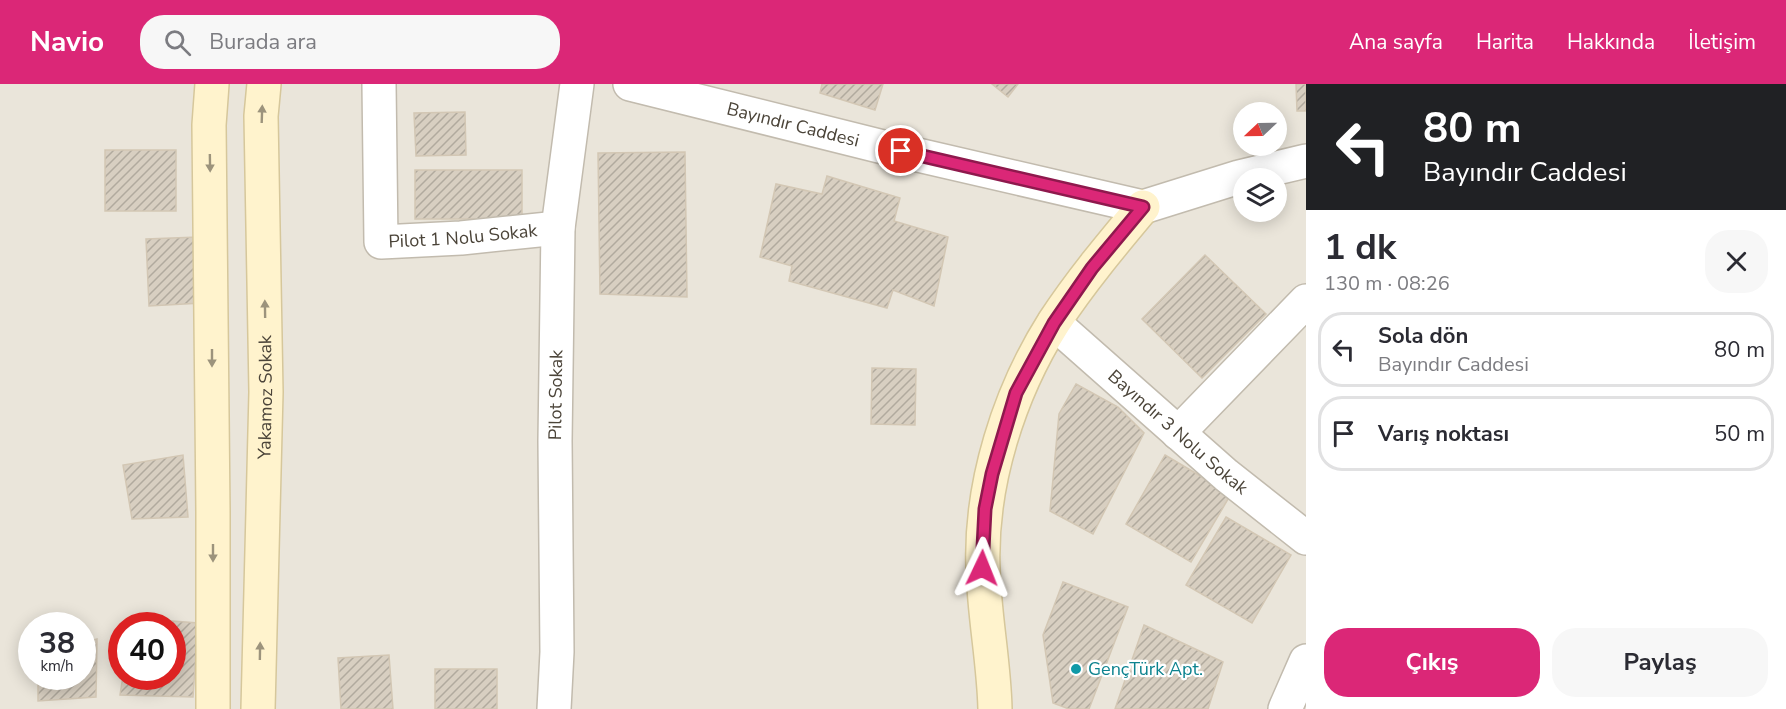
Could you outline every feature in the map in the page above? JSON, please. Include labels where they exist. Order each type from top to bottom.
[{"type":"main road","points":[[212,84],[209,124],[213,709]]},
{"type":"main road","name":"Yakamoz Sokak","points":[[258,709],[266,392],[261,116],[264,84]]},
{"type":"main road","points":[[995,709],[982,568],[985,509],[992,474],[1016,393],[1054,323],[1092,268],[1143,207]]},
{"type":"street","name":"Pilot 1 Nolu Sokak","points":[[380,84],[381,242],[461,238],[558,228]]},
{"type":"street","name":"Pilot Sokak","points":[[554,709],[557,652],[555,441],[558,228],[577,84]]},
{"type":"street","name":"Bayındır Caddesi","points":[[630,84],[879,146],[1143,207]]},
{"type":"street","points":[[1143,207],[1239,177],[1306,161]]},
{"type":"street","points":[[1178,433],[1306,301]]},
{"type":"street","name":"Bayındır 3 Nolu Sokak","points":[[1054,323],[1226,475],[1306,538]]},
{"type":"street","points":[[1285,709],[1306,662]]},
{"type":"shaded area","points":[[0,84],[1306,84],[1306,709],[0,709]]},
{"type":"building","points":[[822,84],[883,84],[875,110],[820,93]]},
{"type":"building","points":[[992,84],[1018,84],[1008,97]]},
{"type":"building","points":[[1296,84],[1306,84],[1306,111],[1297,111]]},
{"type":"building","points":[[465,112],[466,155],[416,156],[414,113]]},
{"type":"building","points":[[105,150],[176,150],[176,211],[105,211]]},
{"type":"building","points":[[685,152],[687,297],[600,294],[598,153]]},
{"type":"building","points":[[415,170],[522,170],[522,219],[415,219]]},
{"type":"building","points":[[827,176],[900,198],[894,221],[948,237],[934,306],[893,290],[887,308],[789,281],[792,266],[760,257],[776,184],[822,194]]},
{"type":"building","points":[[198,237],[202,303],[149,306],[146,239]]},
{"type":"building","points":[[1205,255],[1266,314],[1202,378],[1142,319]]},
{"type":"building","points":[[872,368],[916,369],[915,425],[871,424]]},
{"type":"building","points":[[1076,384],[1118,407],[1144,433],[1093,534],[1050,511],[1059,414]]},
{"type":"building","points":[[183,455],[188,517],[132,519],[123,465]]},
{"type":"building","points":[[1165,455],[1231,494],[1191,562],[1126,524]]},
{"type":"building","points":[[1226,517],[1291,555],[1252,623],[1186,585]]},
{"type":"building","name":"GençTürk Apt.","points":[[1063,582],[1128,607],[1089,709],[1069,709],[1053,703],[1043,635]]},
{"type":"building","points":[[186,622],[198,623],[193,697],[120,695],[121,690],[186,690]]},
{"type":"building","points":[[1144,625],[1223,662],[1208,709],[1115,709]]},
{"type":"building","points":[[97,639],[96,697],[38,701],[38,690],[96,690]]},
{"type":"building","points":[[389,655],[393,709],[341,709],[338,658]]},
{"type":"building","points":[[435,669],[497,669],[497,709],[435,709]]},
{"type":"place","name":"GençTürk Apt.","points":[[1076,669]]},
{"type":"route","points":[[901,151],[1143,207],[1092,268],[1054,323],[1016,393],[992,474],[985,509],[982,568]]}]
